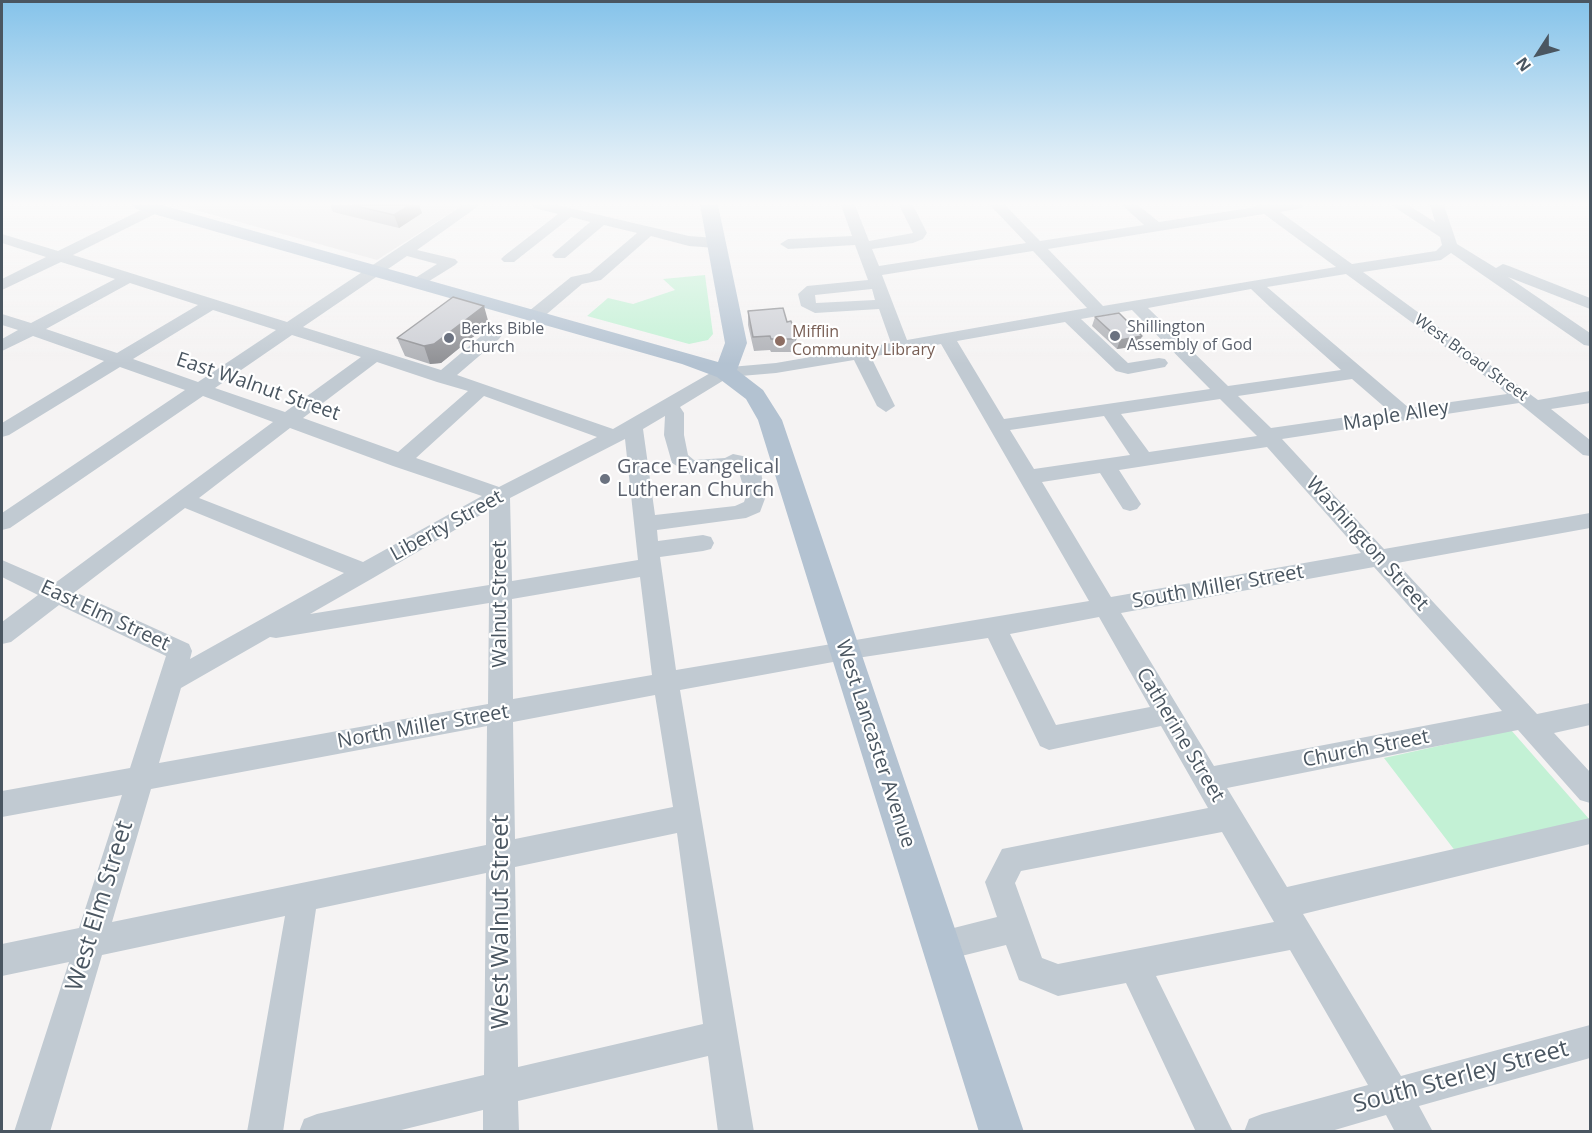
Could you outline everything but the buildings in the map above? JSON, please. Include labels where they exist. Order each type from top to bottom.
[{"type":"main road","name":"West Lancaster Avenue","points":[[329,258],[690,359],[725,372],[748,389],[765,409],[1002,1131]]},
{"type":"main road","points":[[719,258],[736,343],[725,372]]},
{"type":"street","points":[[2,285],[55,258]]},
{"type":"street","points":[[65,258],[443,378],[624,432],[644,524],[666,682],[689,817],[736,1131]]},
{"type":"street","points":[[2,523],[394,258]]},
{"type":"street","points":[[418,283],[450,262],[433,258]]},
{"type":"street","points":[[535,315],[577,280],[595,277],[617,258]]},
{"type":"street","points":[[868,258],[901,346]]},
{"type":"street","points":[[885,304],[815,308],[809,306],[806,294],[813,289],[976,258]]},
{"type":"street","points":[[1048,258],[1099,311]]},
{"type":"street","name":"West Broad Street","points":[[1334,258],[1529,401],[1590,450]]},
{"type":"street","points":[[725,372],[776,368],[1255,284],[1422,258]]},
{"type":"street","points":[[1472,258],[1590,341]]},
{"type":"street","points":[[1481,264],[1498,267],[1590,304]]},
{"type":"street","points":[[2,346],[128,278]]},
{"type":"street","points":[[1255,284],[1406,415]]},
{"type":"street","points":[[3,429],[211,304]]},
{"type":"street","name":"Washington Street","points":[[1136,305],[1270,438],[1590,791]]},
{"type":"street","points":[[1069,317],[1122,367],[1128,369],[1159,363]]},
{"type":"street","name":"East Walnut Street","points":[[2,319],[500,495]]},
{"type":"street","points":[[443,378],[493,335]]},
{"type":"street","name":"Catherine Street","points":[[946,338],[1415,1131]]},
{"type":"street","points":[[860,353],[886,406]]},
{"type":"street","points":[[2,634],[373,356]]},
{"type":"street","name":"Liberty Street","points":[[170,682],[500,495],[624,432],[725,372]]},
{"type":"street","points":[[998,426],[1227,394],[1355,373]]},
{"type":"street","points":[[400,461],[481,389]]},
{"type":"street","name":"Maple Alley","points":[[1028,477],[1406,415],[1529,401],[1590,397]]},
{"type":"street","points":[[669,406],[675,413],[674,435],[679,458],[690,467],[733,462],[757,466],[784,462]]},
{"type":"street","points":[[1108,411],[1144,459]]},
{"type":"street","points":[[644,524],[738,513],[753,507],[756,496],[751,473],[733,462]]},
{"type":"street","points":[[1105,465],[1130,504]]},
{"type":"street","name":"Walnut Street","points":[[500,495],[500,713]]},
{"type":"street","points":[[182,499],[365,572]]},
{"type":"street","name":"South Miller Street","points":[[844,650],[995,627],[1348,565],[1378,556],[1590,520]]},
{"type":"street","points":[[259,631],[501,591],[648,559],[703,543]]},
{"type":"street","name":"East Elm Street","points":[[2,568],[180,651],[170,682]]},
{"type":"street","points":[[995,627],[1049,738],[1168,714]]},
{"type":"street","name":"North Miller Street","points":[[2,804],[844,650]]},
{"type":"street","name":"West Elm Street","points":[[32,1131],[138,779],[170,682]]},
{"type":"street","name":"West Walnut Street","points":[[500,713],[501,1131]]},
{"type":"street","name":"Church Street","points":[[1208,780],[1528,722],[1590,714]]},
{"type":"street","points":[[2,960],[689,817]]},
{"type":"street","points":[[1229,817],[1012,859],[1000,882],[1030,969],[1058,980],[1297,933]]},
{"type":"street","points":[[1280,904],[1590,831]]},
{"type":"street","points":[[266,1131],[303,896]]},
{"type":"street","points":[[941,945],[1015,927]]},
{"type":"street","points":[[1134,965],[1215,1131]]},
{"type":"street","points":[[317,1131],[722,1036]]},
{"type":"street","name":"South Sterley Street","points":[[1262,1131],[1590,1042]]},
{"type":"green space","points":[[705,275],[713,334],[708,340],[689,344],[587,316],[608,298],[633,304],[675,290],[663,279]]},
{"type":"green space","points":[[1511,730],[1590,820],[1456,852],[1384,758]]},
{"type":"place","name":"Shillington Assembly of God","points":[[1115,336]]},
{"type":"place","name":"Berks Bible Church","points":[[449,338]]},
{"type":"place","name":"Mifflin Community Library","points":[[780,341]]},
{"type":"place","name":"Grace Evangelical Lutheran Church","points":[[605,479]]}]
